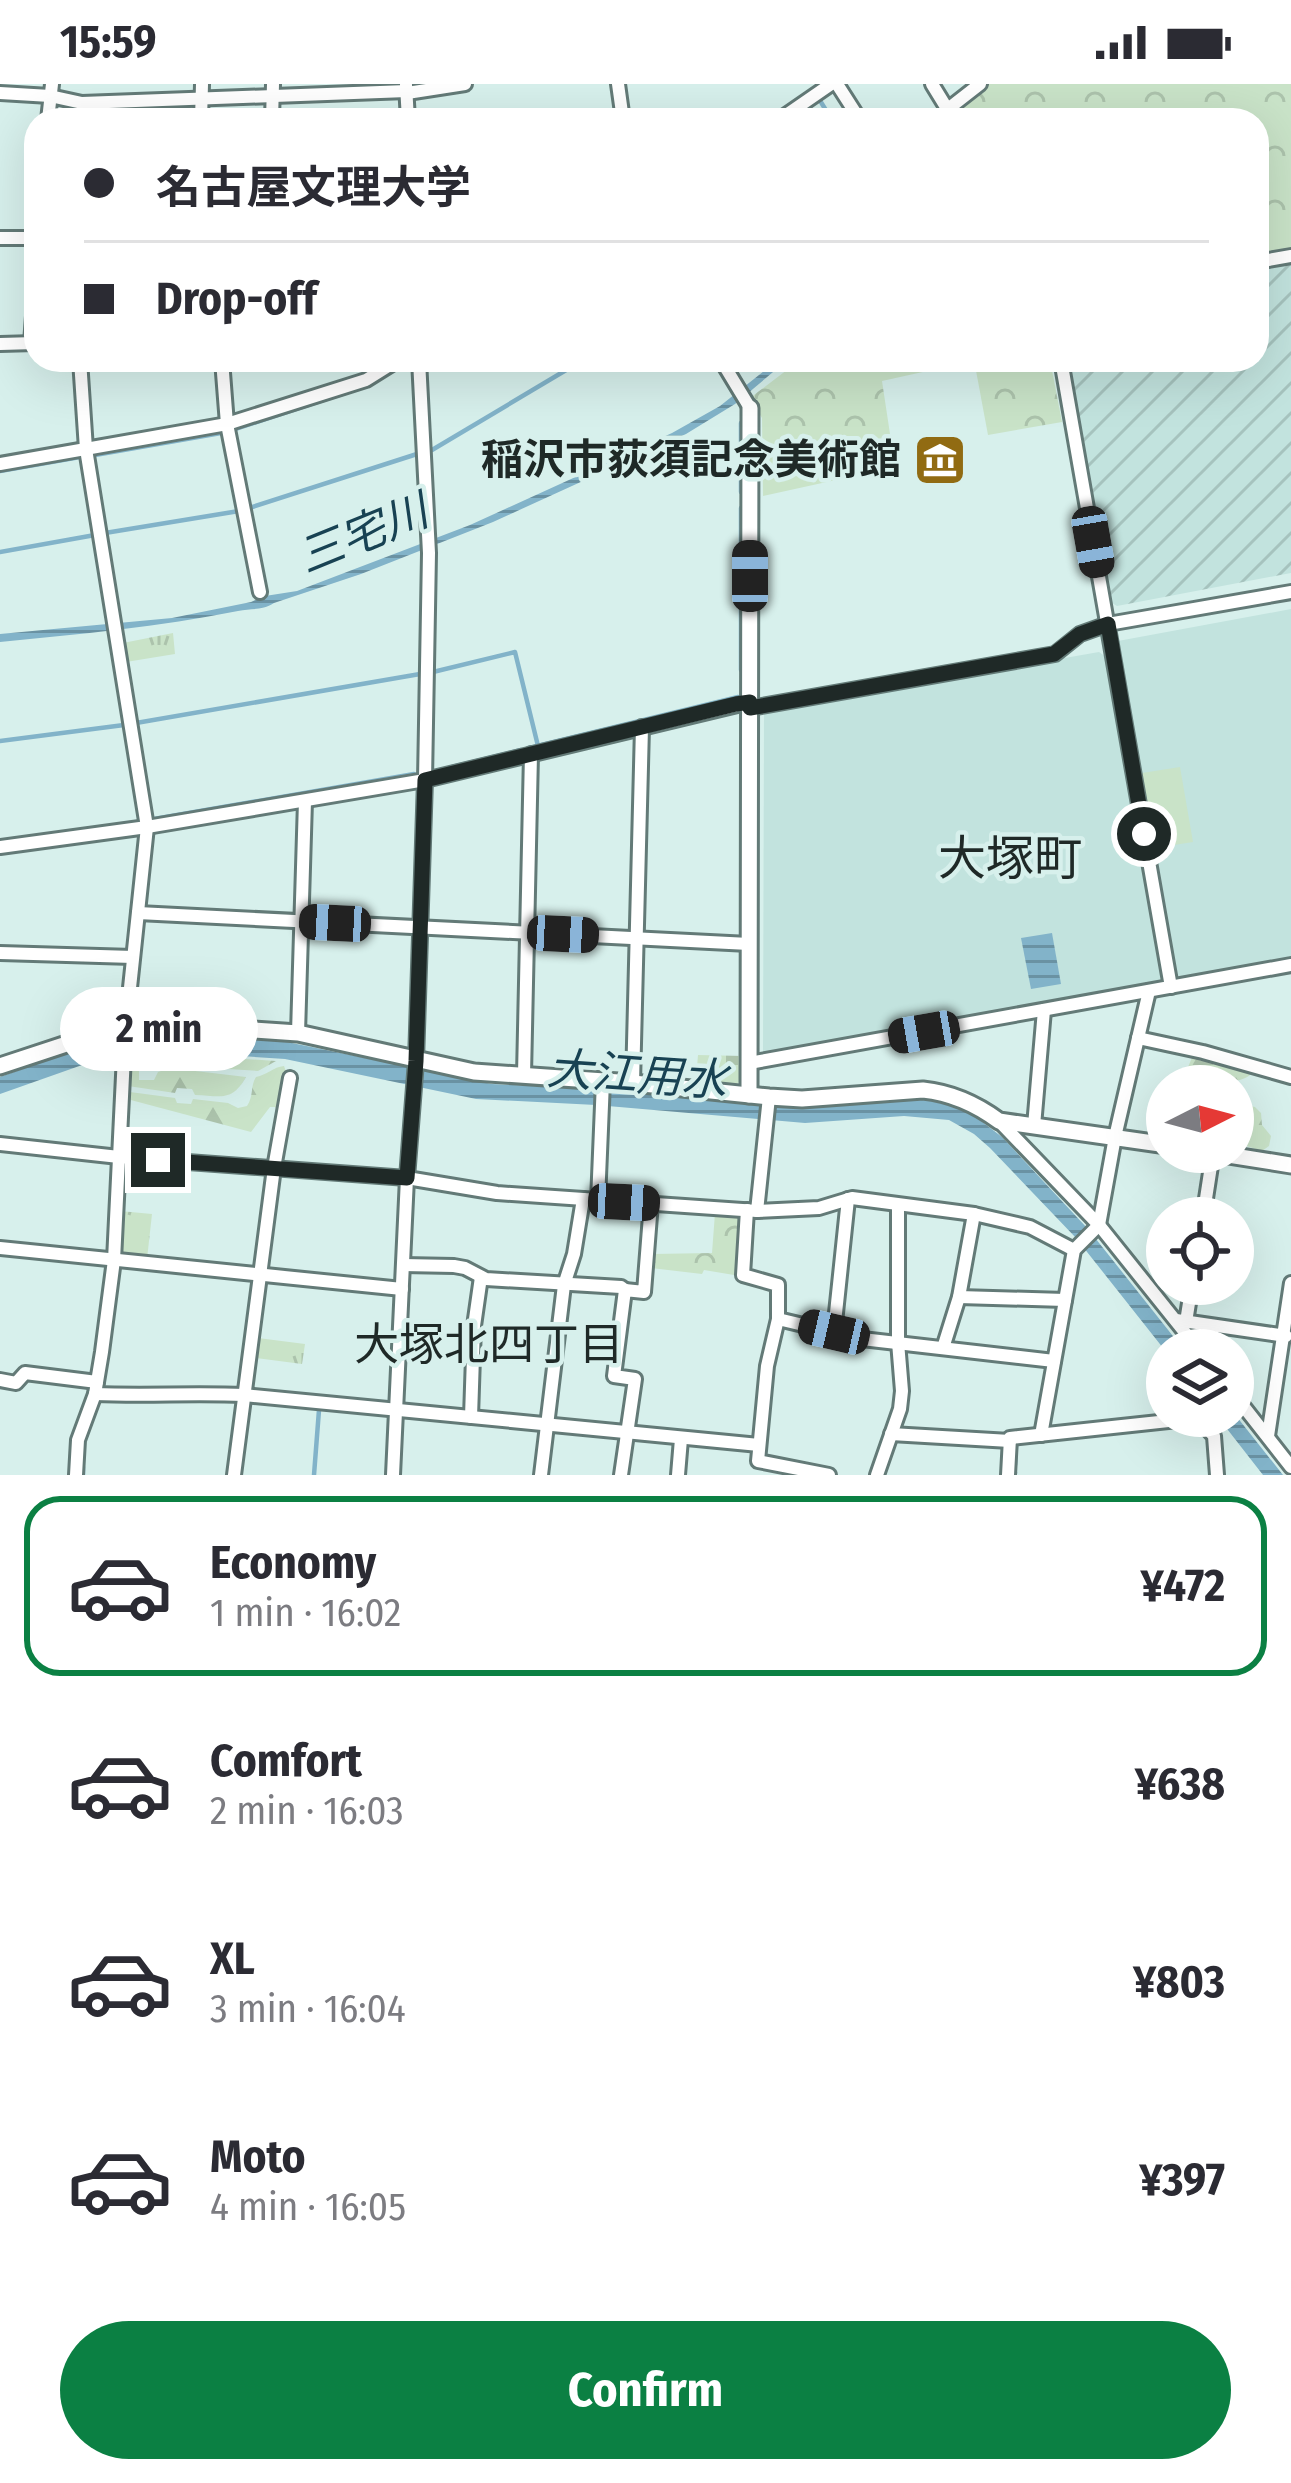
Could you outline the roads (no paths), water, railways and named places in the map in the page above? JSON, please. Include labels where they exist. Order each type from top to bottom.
[{"type":"street","points":[[201,108],[202,84]]},
{"type":"street","points":[[0,93],[51,90],[82,103],[465,84]]},
{"type":"street","points":[[958,108],[980,84]]},
{"type":"street","points":[[796,108],[828,86],[849,108]]},
{"type":"street","points":[[76,1475],[78,1440],[96,1388],[114,1260],[123,1056],[147,827],[86,449],[81,372]]},
{"type":"street","points":[[223,372],[227,424],[260,592]]},
{"type":"street","points":[[0,464],[227,424],[379,372]]},
{"type":"street","points":[[392,1475],[416,1064],[425,780],[429,553],[420,372]]},
{"type":"street","points":[[728,372],[748,405],[749,1095]]},
{"type":"street","points":[[1063,372],[1171,987]]},
{"type":"street","points":[[0,847],[425,780],[750,705],[1054,654],[1080,634],[1108,624],[1291,592]]},
{"type":"street","points":[[633,1083],[641,727]]},
{"type":"street","points":[[524,1075],[531,754]]},
{"type":"street","points":[[298,1033],[305,801]]},
{"type":"street","points":[[138,913],[749,944]]},
{"type":"street","points":[[0,953],[133,957]]},
{"type":"street","points":[[749,1063],[1291,965]]},
{"type":"street","points":[[1041,1435],[1076,1248],[1096,1228],[1149,991]]},
{"type":"street","points":[[1034,1126],[1044,1010]]},
{"type":"street","points":[[0,1066],[92,1035],[184,1025],[298,1033],[416,1064],[474,1072],[633,1083],[769,1100],[942,1092],[999,1121],[1185,1329]]},
{"type":"street","points":[[1138,1038],[1291,1077]]},
{"type":"street","points":[[234,1475],[290,1078]]},
{"type":"street","points":[[541,1475],[564,1285],[590,1200],[603,1084]]},
{"type":"street","points":[[769,1100],[743,1275],[778,1285],[778,1319],[767,1366],[758,1461],[766,1469],[829,1475]]},
{"type":"street","points":[[999,1121],[1146,1142]]},
{"type":"street","points":[[0,1144],[407,1178],[590,1200],[752,1210],[819,1208],[848,1199],[974,1214],[1030,1227],[1076,1248]]},
{"type":"street","points":[[1254,1159],[1291,1165]]},
{"type":"street","points":[[834,1332],[848,1199]]},
{"type":"street","points":[[403,1265],[454,1266],[486,1280],[644,1292],[651,1203]]},
{"type":"street","points":[[877,1475],[902,1391],[898,1204]]},
{"type":"street","points":[[943,1348],[974,1214]]},
{"type":"street","points":[[0,1248],[402,1289]]},
{"type":"street","points":[[471,1417],[481,1276]]},
{"type":"street","points":[[1268,1436],[1287,1336],[1291,1283]]},
{"type":"street","points":[[621,1475],[635,1379],[614,1376],[625,1290]]},
{"type":"street","points":[[958,1297],[1065,1300]]},
{"type":"street","points":[[1180,1321],[1185,1305]]},
{"type":"street","points":[[778,1319],[898,1342],[1054,1361]]},
{"type":"street","points":[[1180,1321],[1287,1336]]},
{"type":"street","points":[[0,1380],[16,1383],[25,1373],[143,1396],[244,1395],[759,1445]]},
{"type":"street","points":[[1008,1475],[1010,1438],[1187,1418],[1199,1420],[1214,1436],[1217,1475]]},
{"type":"street","points":[[1254,1419],[1291,1467]]},
{"type":"street","points":[[891,1434],[1010,1441]]},
{"type":"street","points":[[678,1475],[681,1438]]},
{"type":"waterway","points":[[819,99],[825,108]]},
{"type":"waterway","points":[[232,430],[369,385],[390,372]]},
{"type":"waterway","points":[[432,450],[563,372]]},
{"type":"waterway","points":[[741,423],[741,492]]},
{"type":"waterway","points":[[95,455],[221,433]]},
{"type":"waterway","points":[[246,509],[417,454]]},
{"type":"waterway","points":[[0,471],[80,457]]},
{"type":"waterway","points":[[741,508],[741,670]]},
{"type":"waterway","points":[[105,533],[239,511]]},
{"type":"waterway","points":[[0,552],[95,535]]},
{"type":"waterway","points":[[433,672],[515,652],[538,746]]},
{"type":"waterway","points":[[136,723],[420,674]]},
{"type":"waterway","points":[[529,748],[738,697]]},
{"type":"waterway","points":[[0,741],[124,725]]},
{"type":"waterway","points":[[452,767],[521,750]]},
{"type":"waterway","points":[[154,819],[414,774]]},
{"type":"waterway","points":[[314,1475],[319,1410]]},
{"type":"waterway","points":[[1015,1465],[1016,1446]]},
{"type":"waterway","points":[[83,1467],[83,1475]]},
{"type":"place","name":"稲沢市荻須記念美術館","points":[[940,460]]},
{"type":"district","name":"大塚町","points":[[1010,859]]},
{"type":"district","name":"大塚北四丁目","points":[[489,1345]]},
{"type":"water label","name":"三宅川","points":[[363,534]]},
{"type":"water label","name":"大江用水","points":[[637,1075]]}]
